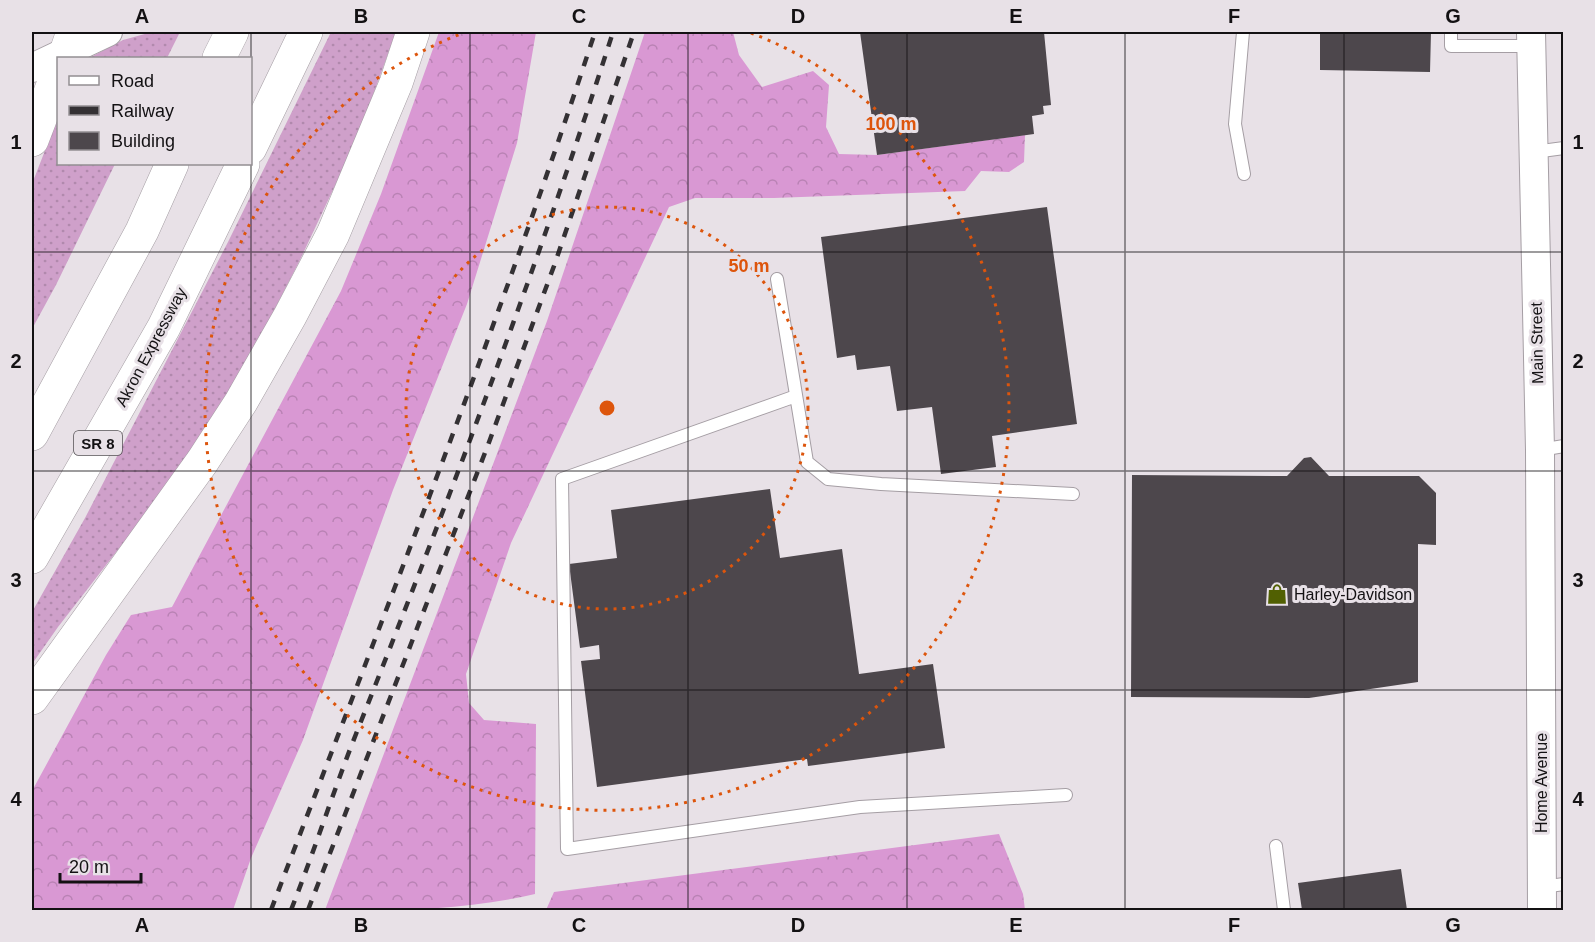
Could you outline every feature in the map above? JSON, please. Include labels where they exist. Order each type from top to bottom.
[{"type":"highway","points":[[220,57],[232,32]]},
{"type":"highway","points":[[252,144],[306,32]]},
{"type":"highway","points":[[32,698],[202,462],[247,392],[333,234],[396,83],[413,32]]},
{"type":"highway","points":[[32,140],[57,87]]},
{"type":"highway","points":[[32,434],[142,231],[171,165]]},
{"type":"highway","name":"Akron Expressway","points":[[32,557],[164,327],[243,165]]},
{"type":"street","name":"Main Street","points":[[1531,39],[1534,152],[1552,448],[1541,655]]},
{"type":"street","points":[[32,68],[76,47]]},
{"type":"street","name":"Home Avenue","points":[[1541,655],[1549,894]]},
{"type":"lane","points":[[1243,32],[1235,124],[1244,174]]},
{"type":"lane","points":[[1451,32],[1451,46],[1531,39]]},
{"type":"lane","points":[[1534,152],[1563,148]]},
{"type":"lane","points":[[777,279],[807,462],[828,479],[880,484],[1073,494]]},
{"type":"lane","points":[[796,396],[562,479],[567,849],[860,807],[1066,795]]},
{"type":"lane","points":[[1276,846],[1284,910]]},
{"type":"shaded area","points":[[152,32],[180,32],[168,57],[91,57],[123,40]]},
{"type":"shaded area","points":[[331,32],[396,32],[357,139],[299,262],[244,369],[169,484],[32,664],[32,612],[85,518],[228,242]]},
{"type":"shaded area","points":[[57,120],[57,165],[115,165],[32,329],[32,184]]},
{"type":"green space","points":[[439,32],[536,32],[517,143],[467,304],[393,490],[303,740],[251,858],[233,910],[32,910],[32,791],[106,655],[131,615],[172,607],[341,291],[381,194]]},
{"type":"green space","points":[[645,32],[733,32],[739,55],[762,87],[813,71],[829,85],[826,127],[839,154],[877,155],[1025,135],[1024,162],[1009,172],[981,171],[965,191],[774,198],[695,198],[669,207],[511,543],[466,674],[469,703],[484,720],[536,724],[535,894],[483,903],[431,908],[325,910],[547,321]]},
{"type":"green space","points":[[999,834],[1023,894],[1025,910],[546,910],[554,892]]},
{"type":"building","points":[[860,32],[1044,32],[1051,105],[1043,106],[1044,114],[1032,116],[1034,134],[877,155]]},
{"type":"building","points":[[1320,32],[1431,32],[1430,72],[1320,70]]},
{"type":"building","points":[[1047,207],[1077,424],[992,436],[996,467],[941,474],[932,407],[897,411],[890,366],[857,370],[855,355],[837,358],[821,237]]},
{"type":"building","points":[[1311,457],[1329,476],[1419,476],[1436,493],[1436,545],[1418,544],[1418,682],[1309,698],[1131,697],[1132,475],[1287,476],[1304,458]]},
{"type":"building","points":[[770,489],[780,558],[842,549],[859,674],[933,664],[945,748],[808,766],[807,759],[597,787],[581,661],[600,659],[599,645],[580,648],[569,564],[617,558],[611,510]]},
{"type":"building","points":[[1401,869],[1407,910],[1302,910],[1298,883]]},
{"type":"railway","points":[[271,910],[479,363],[595,32]]},
{"type":"railway","points":[[291,910],[523,297],[613,32]]},
{"type":"railway","points":[[308,910],[488,445],[554,266],[634,32]]},
{"type":"place","name":"Harley-Davidson","points":[[1277,594]]}]
